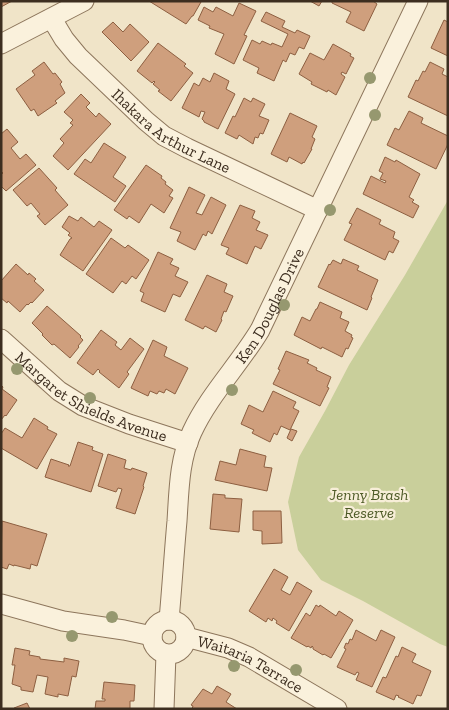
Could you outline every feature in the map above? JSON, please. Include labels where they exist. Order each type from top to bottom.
[{"type":"street","points":[[1,44],[84,1]]},
{"type":"street","name":"Ken Douglas Drive","points":[[169,620],[180,480],[184,453],[188,443],[203,411],[245,354],[260,330],[418,1]]},
{"type":"street","name":"Ihakara Arthur Lane","points":[[52,18],[64,39],[78,56],[164,136],[318,210]]},
{"type":"street","name":"Margaret Shields Avenue","points":[[1,339],[59,391],[83,406],[129,424],[188,443]]},
{"type":"street","points":[[1,604],[63,621],[152,636]]},
{"type":"street","points":[[169,620],[180,624],[184,629],[186,637],[180,650],[176,653],[166,654],[157,650],[152,636],[155,627],[163,621],[169,620]]},
{"type":"street","name":"Waitaria Terrace","points":[[186,637],[228,648],[248,657],[337,709]]},
{"type":"street","points":[[164,709],[166,654]]},
{"type":"green space","name":"Jenny Brash Reserve","points":[[448,200],[448,647],[321,580],[298,550],[288,502],[299,457],[349,365],[405,275]]},
{"type":"building","points":[[1,1],[12,1],[1,7]]},
{"type":"building","points":[[149,1],[199,1],[201,2],[186,24]]},
{"type":"building","points":[[310,1],[322,1],[319,6]]},
{"type":"building","points":[[332,1],[373,1],[377,4],[364,31],[346,22],[351,12],[332,3]]},
{"type":"building","points":[[239,3],[256,11],[244,35],[247,36],[234,64],[215,54],[224,34],[209,28],[210,26],[198,20],[204,7],[213,12],[216,7],[233,16]]},
{"type":"building","points":[[266,12],[285,21],[282,27],[295,33],[297,30],[310,36],[304,49],[299,47],[295,55],[290,53],[286,62],[283,60],[274,81],[257,73],[259,68],[243,60],[252,40],[260,44],[262,41],[282,47],[288,34],[261,21]]},
{"type":"building","points":[[444,20],[448,22],[448,56],[431,48]]},
{"type":"building","points":[[113,22],[123,32],[130,24],[149,42],[131,61],[102,32]]},
{"type":"building","points":[[158,43],[186,64],[184,66],[193,73],[171,101],[158,91],[160,90],[153,84],[154,81],[152,83],[137,71]]},
{"type":"building","points":[[333,44],[351,54],[350,56],[354,58],[346,74],[342,72],[341,74],[345,77],[336,95],[311,84],[312,82],[299,74],[310,53],[324,60]]},
{"type":"building","points":[[44,62],[62,82],[60,84],[65,93],[55,101],[57,103],[38,116],[34,109],[31,111],[16,89],[35,75],[32,71]]},
{"type":"building","points":[[430,62],[444,69],[442,74],[448,77],[448,116],[408,97],[416,80],[418,81],[423,71],[425,72]]},
{"type":"building","points":[[214,73],[229,81],[226,89],[235,94],[218,129],[204,122],[202,119],[205,112],[201,111],[199,117],[182,108],[194,83],[199,86],[203,78],[210,82]]},
{"type":"building","points":[[81,94],[90,103],[86,107],[96,117],[99,113],[111,124],[68,170],[53,156],[64,143],[60,139],[73,125],[70,123],[73,120],[64,112]]},
{"type":"building","points":[[244,98],[251,102],[253,98],[265,104],[259,116],[269,120],[263,134],[260,133],[258,138],[255,137],[253,144],[239,135],[237,139],[225,133]]},
{"type":"building","points":[[409,111],[423,118],[421,123],[448,136],[448,144],[436,169],[387,145],[395,128],[399,130]]},
{"type":"building","points":[[290,113],[317,126],[312,137],[315,139],[312,149],[302,164],[289,157],[287,162],[271,154]]},
{"type":"building","points":[[7,129],[18,142],[11,148],[20,159],[26,154],[36,165],[6,191],[1,186],[1,175],[3,173],[1,171],[1,134]]},
{"type":"building","points":[[104,143],[126,157],[113,177],[126,186],[115,202],[74,174],[85,159],[91,163]]},
{"type":"building","points":[[385,157],[395,162],[396,160],[420,174],[409,197],[414,200],[412,202],[419,206],[413,218],[363,194],[371,176],[385,183],[386,181],[380,179],[383,173],[379,171]]},
{"type":"building","points":[[146,165],[162,176],[161,178],[166,182],[165,184],[173,190],[169,196],[173,198],[164,213],[151,204],[139,223],[129,216],[127,219],[114,210]]},
{"type":"building","points":[[39,168],[57,188],[55,190],[68,205],[45,225],[37,216],[40,214],[31,203],[27,206],[13,190]]},
{"type":"building","points":[[189,187],[205,195],[196,213],[202,215],[211,197],[226,205],[212,234],[208,231],[206,236],[203,234],[195,250],[177,241],[181,232],[170,228]]},
{"type":"building","points":[[240,205],[255,211],[252,218],[260,222],[256,230],[268,235],[261,249],[255,246],[247,264],[226,254],[229,248],[221,245]]},
{"type":"building","points":[[357,208],[381,220],[379,224],[395,232],[393,238],[399,241],[393,253],[389,251],[385,260],[344,240],[352,224],[349,223]]},
{"type":"building","points":[[69,216],[78,221],[81,217],[94,227],[99,221],[112,230],[83,271],[60,255],[72,238],[68,235],[70,233],[62,227]]},
{"type":"building","points":[[111,238],[125,248],[128,245],[149,260],[136,279],[132,276],[126,284],[122,281],[113,293],[86,274]]},
{"type":"building","points":[[158,252],[173,259],[170,264],[179,268],[175,276],[188,282],[180,297],[173,294],[165,312],[141,301],[144,293],[140,291]]},
{"type":"building","points":[[343,259],[359,266],[357,270],[378,280],[367,310],[318,287],[329,264],[333,260],[341,264]]},
{"type":"building","points":[[16,264],[28,275],[29,273],[36,279],[34,281],[44,290],[20,312],[8,301],[7,303],[1,298],[1,281]]},
{"type":"building","points":[[207,275],[227,284],[224,292],[233,296],[226,312],[224,311],[216,332],[205,326],[203,329],[185,320]]},
{"type":"building","points":[[320,302],[342,312],[340,318],[349,322],[345,331],[352,335],[351,337],[353,338],[342,357],[294,335],[302,317],[310,321]]},
{"type":"building","points":[[47,306],[81,336],[83,340],[70,358],[54,344],[52,345],[32,323]]},
{"type":"building","points":[[101,330],[117,342],[115,345],[121,350],[130,338],[144,349],[127,372],[129,374],[119,388],[99,372],[98,369],[93,375],[77,363]]},
{"type":"building","points":[[153,340],[167,347],[164,356],[188,368],[175,394],[166,389],[164,393],[159,391],[157,394],[150,391],[148,396],[131,388]]},
{"type":"building","points":[[286,351],[309,360],[307,363],[317,368],[316,370],[331,377],[327,387],[329,388],[320,406],[273,384]]},
{"type":"building","points":[[1,385],[2,389],[17,400],[1,420]]},
{"type":"building","points":[[273,391],[296,402],[293,408],[299,411],[290,430],[281,426],[277,435],[274,433],[270,442],[252,433],[254,430],[241,424],[249,405],[263,412]]},
{"type":"building","points":[[34,418],[48,427],[47,429],[57,434],[37,469],[1,448],[1,434],[5,428],[22,438]]},
{"type":"building","points":[[291,429],[297,431],[292,441],[287,438]]},
{"type":"building","points":[[78,442],[93,447],[92,450],[103,454],[91,492],[45,477],[51,459],[70,466]]},
{"type":"building","points":[[240,449],[266,456],[264,467],[272,468],[267,491],[215,480],[220,461],[236,465]]},
{"type":"building","points":[[108,454],[126,460],[124,468],[131,470],[132,468],[147,473],[135,514],[116,508],[122,489],[118,488],[116,492],[98,486]]},
{"type":"building","points":[[213,494],[225,495],[225,498],[242,499],[239,532],[210,529]]},
{"type":"building","points":[[253,511],[281,511],[282,543],[262,544],[262,531],[253,530]]},
{"type":"building","points":[[2,521],[47,534],[37,566],[31,564],[30,569],[9,564],[7,569],[1,567]]},
{"type":"building","points":[[274,569],[288,577],[281,590],[290,595],[297,582],[312,591],[289,631],[276,623],[277,621],[273,618],[272,621],[268,618],[266,622],[249,611]]},
{"type":"building","points":[[316,605],[319,607],[320,605],[336,616],[339,611],[353,620],[331,658],[313,649],[312,646],[311,648],[307,647],[291,638],[306,613],[310,616]]},
{"type":"building","points":[[356,630],[376,641],[381,630],[395,637],[372,687],[356,680],[359,673],[357,672],[355,675],[337,667],[346,649],[344,648],[346,643],[348,644],[350,639],[352,640]]},
{"type":"building","points":[[402,647],[416,654],[412,662],[431,671],[421,696],[417,695],[413,704],[396,695],[394,700],[376,692],[383,677],[386,678]]},
{"type":"building","points":[[15,648],[30,651],[29,655],[40,657],[40,659],[64,662],[64,658],[79,661],[76,677],[72,676],[68,696],[58,694],[58,697],[45,694],[48,677],[37,675],[33,692],[21,690],[21,687],[12,684],[15,665],[12,665]]},
{"type":"building","points":[[104,682],[135,685],[134,701],[130,701],[130,709],[95,709],[96,701],[105,701],[105,699],[102,699]]},
{"type":"building","points":[[217,686],[231,694],[226,702],[237,709],[192,709],[193,706],[191,705],[203,689],[212,694]]},
{"type":"building","points":[[27,703],[30,709],[14,709],[14,708]]}]
